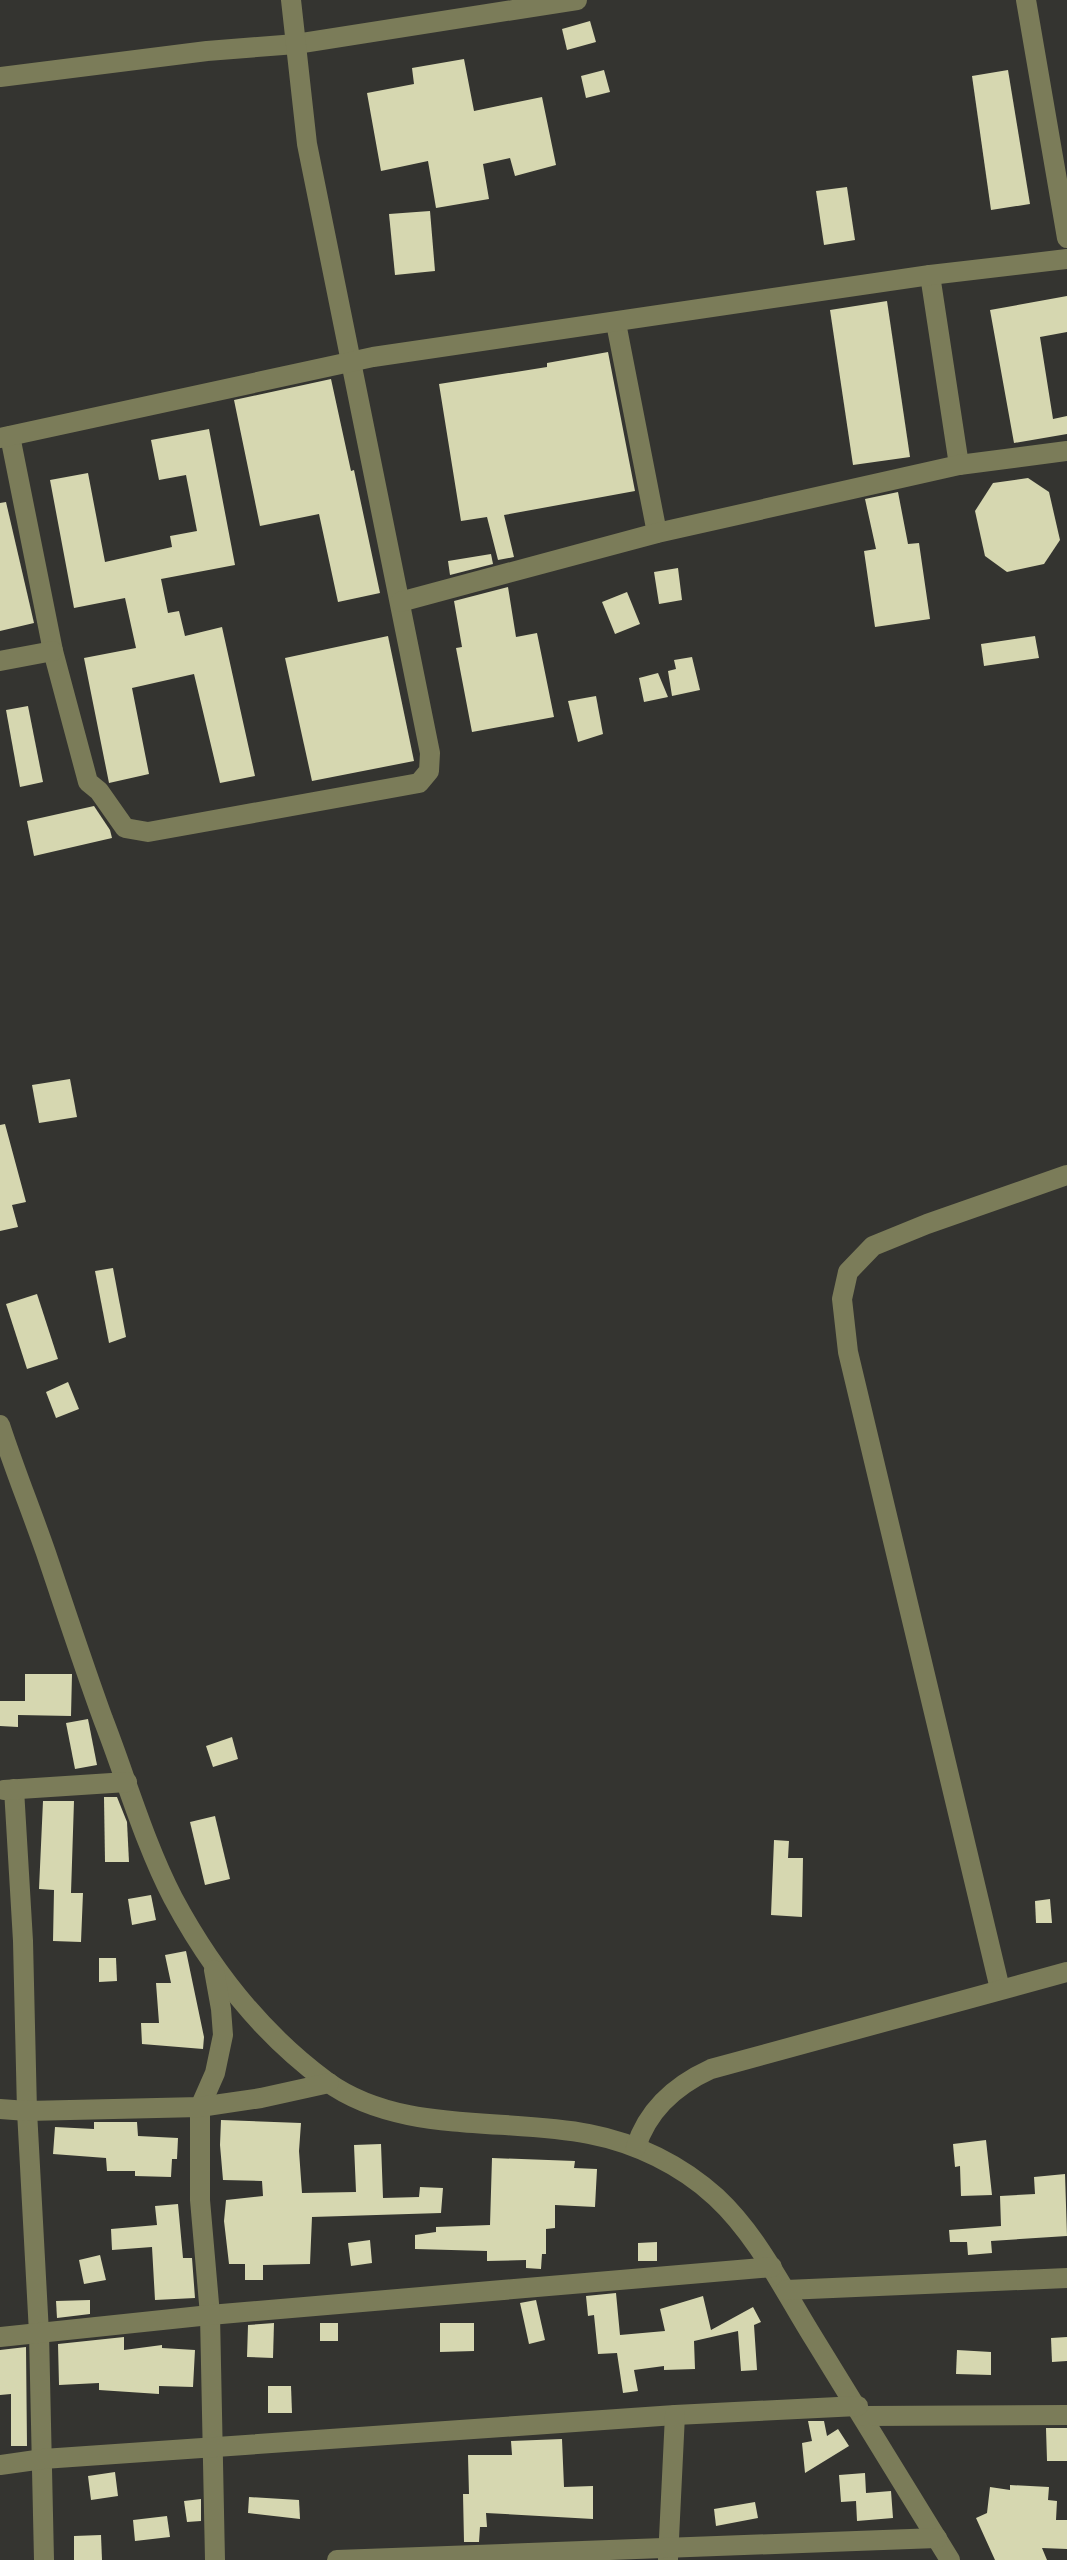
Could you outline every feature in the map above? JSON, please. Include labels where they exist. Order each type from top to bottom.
[{"type":"street","points":[[291,0],[307,144],[328,257],[352,362],[430,753],[429,771],[419,783],[148,832],[125,828],[99,791],[88,782],[53,651],[5,437],[352,362],[930,275],[1067,259]]},
{"type":"street","points":[[0,77],[207,51],[296,44],[577,0]]},
{"type":"street","points":[[1026,0],[1067,238]]},
{"type":"street","points":[[930,275],[959,465]]},
{"type":"street","points":[[616,323],[657,533]]},
{"type":"street","points":[[400,602],[657,533],[959,465],[1067,451]]},
{"type":"street","points":[[0,661],[53,651]]},
{"type":"street","points":[[1000,1989],[848,1352],[842,1299],[848,1272],[873,1246],[1067,1175]]},
{"type":"street","points":[[0,1425],[149,1842],[172,1897],[212,1962],[240,2000],[273,2037],[329,2083],[384,2109],[422,2118],[590,2134],[636,2147],[685,2172],[718,2199],[772,2267],[950,2560]]},
{"type":"street","points":[[44,2560],[39,2333],[27,2111],[23,1941],[7,1790],[127,1782]]},
{"type":"street","points":[[212,1962],[223,2035],[215,2073],[200,2107],[200,2200],[210,2315],[215,2560]]},
{"type":"street","points":[[636,2147],[641,2131],[653,2112],[669,2095],[688,2080],[711,2069],[1067,1972]]},
{"type":"street","points":[[0,2109],[200,2107],[329,2083]]},
{"type":"street","points":[[0,2337],[210,2315],[772,2267]]},
{"type":"street","points":[[786,2290],[1067,2278]]},
{"type":"street","points":[[0,2465],[43,2459],[675,2415],[861,2411],[1067,2415]]},
{"type":"street","points":[[668,2554],[675,2415]]},
{"type":"street","points":[[337,2560],[668,2554],[937,2538]]},
{"type":"building","points":[[590,21],[596,42],[567,50],[562,29]]},
{"type":"building","points":[[464,59],[474,111],[542,97],[556,165],[515,176],[510,158],[483,164],[489,199],[436,208],[428,161],[381,171],[367,93],[414,84],[412,68]]},
{"type":"building","points":[[604,70],[610,92],[586,98],[581,76]]},
{"type":"building","points":[[1008,70],[1030,204],[991,210],[972,76]]},
{"type":"building","points":[[847,187],[855,240],[824,245],[816,191]]},
{"type":"building","points":[[430,211],[435,271],[395,275],[389,214]]},
{"type":"building","points":[[1067,296],[1067,332],[1040,337],[1053,419],[1067,416],[1067,434],[1014,443],[990,310]]},
{"type":"building","points":[[887,301],[910,457],[853,465],[830,310]]},
{"type":"building","points":[[608,352],[635,491],[504,515],[514,557],[498,560],[487,517],[461,521],[439,384],[547,367],[547,363]]},
{"type":"building","points":[[331,379],[380,593],[338,602],[319,514],[260,526],[234,400]]},
{"type":"building","points":[[209,429],[235,565],[161,579],[168,613],[179,611],[185,636],[222,627],[255,776],[220,783],[194,674],[132,688],[149,774],[109,783],[84,658],[136,648],[125,598],[74,608],[50,480],[88,473],[105,562],[172,547],[170,536],[197,531],[186,475],[159,480],[151,440]]},
{"type":"building","points":[[1028,478],[1049,492],[1060,540],[1044,564],[1007,572],[985,556],[975,511],[993,483]]},
{"type":"building","points":[[898,492],[908,544],[919,543],[930,619],[875,627],[864,551],[876,549],[865,499]]},
{"type":"building","points":[[6,502],[34,623],[0,631],[0,503]]},
{"type":"building","points":[[491,554],[493,564],[450,575],[448,561]]},
{"type":"building","points":[[678,568],[682,600],[659,604],[654,572]]},
{"type":"building","points":[[508,587],[516,637],[537,633],[554,717],[472,732],[456,648],[462,647],[454,601]]},
{"type":"building","points":[[627,592],[640,624],[615,634],[602,602]]},
{"type":"building","points":[[388,636],[414,761],[312,781],[285,658]]},
{"type":"building","points":[[1035,636],[1039,658],[984,666],[981,644]]},
{"type":"building","points":[[692,657],[700,690],[672,696],[668,671],[676,669],[674,660]]},
{"type":"building","points":[[658,673],[668,697],[644,702],[639,678]]},
{"type":"building","points":[[596,696],[603,734],[578,742],[568,701]]},
{"type":"building","points":[[28,706],[43,782],[20,787],[6,710]]},
{"type":"building","points":[[94,806],[112,838],[34,856],[27,821]]},
{"type":"building","points":[[70,1079],[77,1117],[39,1123],[32,1085]]},
{"type":"building","points":[[5,1124],[26,1202],[12,1205],[18,1227],[0,1231],[0,1125]]},
{"type":"building","points":[[113,1268],[126,1337],[109,1343],[95,1271]]},
{"type":"building","points":[[37,1294],[58,1359],[27,1369],[6,1304]]},
{"type":"building","points":[[68,1382],[79,1409],[56,1418],[46,1392]]},
{"type":"building","points":[[25,1674],[72,1674],[71,1716],[18,1715],[18,1727],[0,1726],[0,1701],[25,1701]]},
{"type":"building","points":[[88,1719],[97,1765],[75,1769],[66,1723]]},
{"type":"building","points":[[232,1737],[238,1759],[213,1767],[206,1746]]},
{"type":"building","points":[[104,1797],[117,1797],[127,1822],[129,1862],[105,1862]]},
{"type":"building","points":[[43,1801],[74,1801],[71,1893],[83,1893],[81,1942],[53,1941],[54,1890],[39,1889]]},
{"type":"building","points":[[215,1816],[230,1879],[205,1885],[190,1822]]},
{"type":"building","points":[[774,1840],[789,1841],[788,1858],[803,1858],[802,1917],[771,1915]]},
{"type":"building","points":[[151,1895],[156,1920],[132,1925],[128,1899]]},
{"type":"building","points":[[1050,1899],[1052,1923],[1036,1923],[1035,1901]]},
{"type":"building","points":[[186,1951],[204,2037],[203,2049],[142,2044],[141,2023],[159,2023],[156,1983],[171,1983],[165,1955]]},
{"type":"building","points":[[99,1958],[116,1958],[117,1981],[99,1982]]},
{"type":"building","points":[[221,2120],[301,2123],[302,2193],[356,2192],[354,2145],[381,2144],[383,2198],[419,2197],[420,2187],[443,2188],[441,2213],[312,2217],[310,2264],[263,2265],[263,2280],[245,2280],[245,2264],[229,2264],[224,2221],[226,2200],[263,2196],[262,2181],[223,2180]]},
{"type":"building","points":[[94,2122],[137,2122],[138,2136],[178,2138],[177,2159],[172,2159],[171,2177],[135,2176],[135,2171],[107,2171],[106,2158],[53,2154],[55,2127],[94,2129]]},
{"type":"building","points":[[986,2140],[992,2195],[961,2196],[960,2166],[955,2167],[953,2144]]},
{"type":"building","points":[[492,2158],[575,2161],[574,2168],[597,2169],[595,2207],[555,2205],[555,2228],[546,2229],[546,2254],[542,2254],[541,2269],[526,2268],[526,2260],[487,2261],[487,2251],[415,2249],[415,2235],[436,2232],[436,2227],[490,2225]]},
{"type":"building","points":[[1065,2174],[1067,2236],[991,2241],[992,2253],[968,2255],[967,2242],[950,2242],[949,2230],[1001,2226],[1000,2196],[1035,2194],[1034,2177]]},
{"type":"building","points":[[178,2204],[183,2258],[192,2258],[195,2298],[155,2300],[152,2247],[112,2250],[111,2229],[157,2225],[155,2206]]},
{"type":"building","points":[[370,2240],[372,2263],[351,2266],[348,2243]]},
{"type":"building","points":[[657,2242],[657,2261],[638,2261],[638,2243]]},
{"type":"building","points":[[100,2255],[106,2280],[84,2284],[79,2260]]},
{"type":"building","points":[[616,2293],[620,2335],[665,2331],[660,2309],[703,2296],[711,2330],[753,2307],[761,2322],[754,2325],[757,2370],[741,2371],[738,2331],[694,2341],[695,2369],[664,2370],[664,2366],[634,2370],[638,2391],[623,2393],[617,2353],[598,2354],[594,2315],[588,2316],[586,2296]]},
{"type":"building","points":[[90,2300],[90,2314],[57,2318],[56,2301]]},
{"type":"building","points":[[536,2300],[545,2340],[529,2344],[520,2303]]},
{"type":"building","points":[[274,2323],[273,2358],[247,2357],[248,2325]]},
{"type":"building","points":[[320,2323],[338,2323],[338,2341],[320,2341]]},
{"type":"building","points":[[440,2323],[474,2323],[474,2351],[440,2352]]},
{"type":"building","points":[[124,2337],[124,2350],[162,2345],[162,2348],[195,2350],[193,2387],[159,2386],[159,2394],[99,2390],[99,2383],[59,2385],[58,2344]]},
{"type":"building","points":[[1067,2337],[1067,2361],[1052,2362],[1051,2338]]},
{"type":"building","points":[[26,2347],[27,2446],[11,2446],[11,2394],[0,2395],[0,2350]]},
{"type":"building","points":[[957,2350],[991,2352],[991,2375],[956,2374]]},
{"type":"building","points":[[268,2386],[291,2386],[292,2413],[268,2413]]},
{"type":"building","points":[[808,2421],[824,2421],[827,2436],[838,2429],[849,2446],[805,2473],[802,2443],[812,2441]]},
{"type":"building","points":[[1046,2428],[1067,2428],[1067,2461],[1047,2461]]},
{"type":"building","points":[[562,2439],[564,2487],[593,2486],[593,2519],[486,2513],[487,2527],[480,2527],[479,2542],[464,2542],[463,2494],[469,2494],[468,2455],[512,2455],[511,2441]]},
{"type":"building","points":[[115,2472],[118,2496],[91,2500],[88,2476]]},
{"type":"building","points":[[865,2473],[866,2493],[891,2491],[893,2518],[857,2521],[856,2501],[841,2502],[839,2475]]},
{"type":"building","points":[[1010,2485],[1049,2487],[1048,2500],[1057,2501],[1056,2520],[1067,2520],[1067,2549],[1042,2548],[1047,2560],[995,2560],[976,2518],[987,2513],[990,2487],[1010,2490]]},
{"type":"building","points":[[249,2497],[299,2500],[300,2519],[248,2513]]},
{"type":"building","points":[[201,2499],[201,2521],[187,2522],[184,2501]]},
{"type":"building","points":[[755,2502],[758,2518],[716,2526],[714,2509]]},
{"type":"building","points":[[167,2516],[170,2537],[135,2541],[133,2520]]},
{"type":"building","points":[[101,2535],[102,2560],[74,2560],[74,2536]]}]
